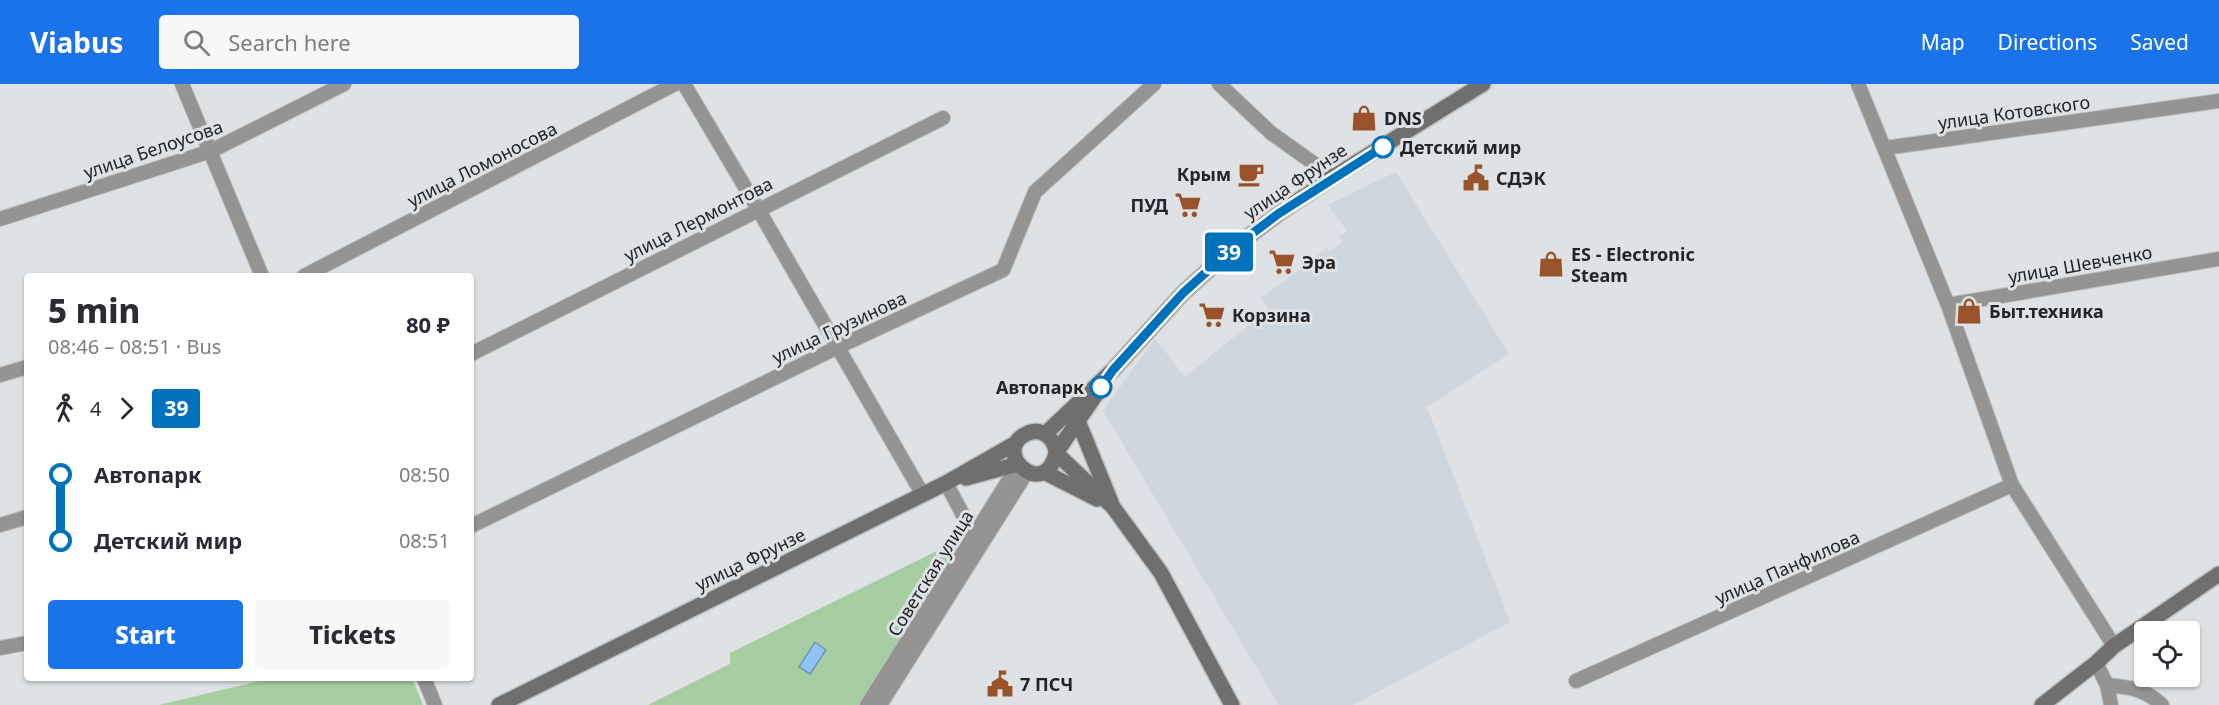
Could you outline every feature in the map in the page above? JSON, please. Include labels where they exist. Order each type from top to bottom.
[{"type":"main road","name":"улица Фрунзе","points":[[1045,434],[1113,370],[1183,293],[1233,248],[1333,177],[1477,85]]},
{"type":"main road","points":[[1113,370],[1056,453],[1054,463],[1038,474],[1019,459],[1025,434],[1038,432],[1045,434],[1053,441],[1056,453],[1113,507],[1161,573],[1232,705]]},
{"type":"main road","points":[[1078,421],[1113,507]]},
{"type":"main road","name":"улица Фрунзе","points":[[499,705],[946,483],[1019,459]]},
{"type":"main road","points":[[1044,472],[1113,507]]},
{"type":"main road","points":[[2042,705],[2114,646],[2219,574]]},
{"type":"street","points":[[183,84],[261,273]]},
{"type":"street","name":"улица Белоусова","points":[[0,219],[211,152],[344,84]]},
{"type":"street","name":"улица Ломоносова","points":[[310,273],[675,84]]},
{"type":"street","points":[[684,84],[923,495]]},
{"type":"street","name":"улица Грузинова","points":[[474,525],[838,347],[1003,270],[1035,192],[1154,84]]},
{"type":"street","points":[[1219,84],[1271,133],[1333,177]]},
{"type":"street","points":[[1858,84],[1948,305],[2012,485],[2114,646]]},
{"type":"street","name":"улица Котовского","points":[[1886,148],[2219,101]]},
{"type":"street","name":"улица Лермонтова","points":[[474,352],[758,208],[943,118]]},
{"type":"street","name":"улица Шевченко","points":[[1948,305],[2219,259]]},
{"type":"street","points":[[0,375],[24,368]]},
{"type":"street","name":"Советская улица","points":[[867,705],[975,544],[1019,459]]},
{"type":"street","points":[[880,705],[975,544],[962,511],[946,483]]},
{"type":"street","name":"улица Панфилова","points":[[1576,681],[2012,485]]},
{"type":"street","points":[[0,525],[24,518]]},
{"type":"street","points":[[0,648],[24,644]]},
{"type":"street","points":[[2096,663],[2107,684],[2111,705]]},
{"type":"street","points":[[425,681],[435,705]]},
{"type":"street","points":[[2107,684],[2135,687],[2148,693],[2162,705]]},
{"type":"shaded area","points":[[1396,172],[1509,354],[1427,407],[1510,622],[1353,705],[1279,705],[1103,411],[1155,338],[1185,377],[1268,309],[1261,298],[1327,248],[1330,251],[1342,242],[1339,237],[1347,231],[1328,205]]},
{"type":"green space","points":[[975,532],[859,705],[648,705],[730,664],[730,653]]},
{"type":"green space","points":[[259,681],[413,681],[423,705],[159,705]]},
{"type":"water","points":[[815,642],[826,650],[810,674],[799,667]]},
{"type":"bus line","name":"39","points":[[1101,387],[1113,370],[1183,293],[1233,248],[1278,214],[1383,147]]},
{"type":"place","name":"DNS","points":[[1364,118]]},
{"type":"place","name":"Детский мир","points":[[1383,147]]},
{"type":"place","name":"Крым","points":[[1251,174]]},
{"type":"place","name":"СДЭК","points":[[1476,178]]},
{"type":"place","name":"ПУД","points":[[1188,205]]},
{"type":"place","name":"Эра","points":[[1282,262]]},
{"type":"place","name":"ES - Electronic Steam","points":[[1551,264]]},
{"type":"place","name":"Быт.техника","points":[[1969,311]]},
{"type":"place","name":"Корзина","points":[[1212,315]]},
{"type":"place","name":"Автопарк","points":[[1101,387]]},
{"type":"place","name":"7 ПСЧ","points":[[1000,684]]}]
